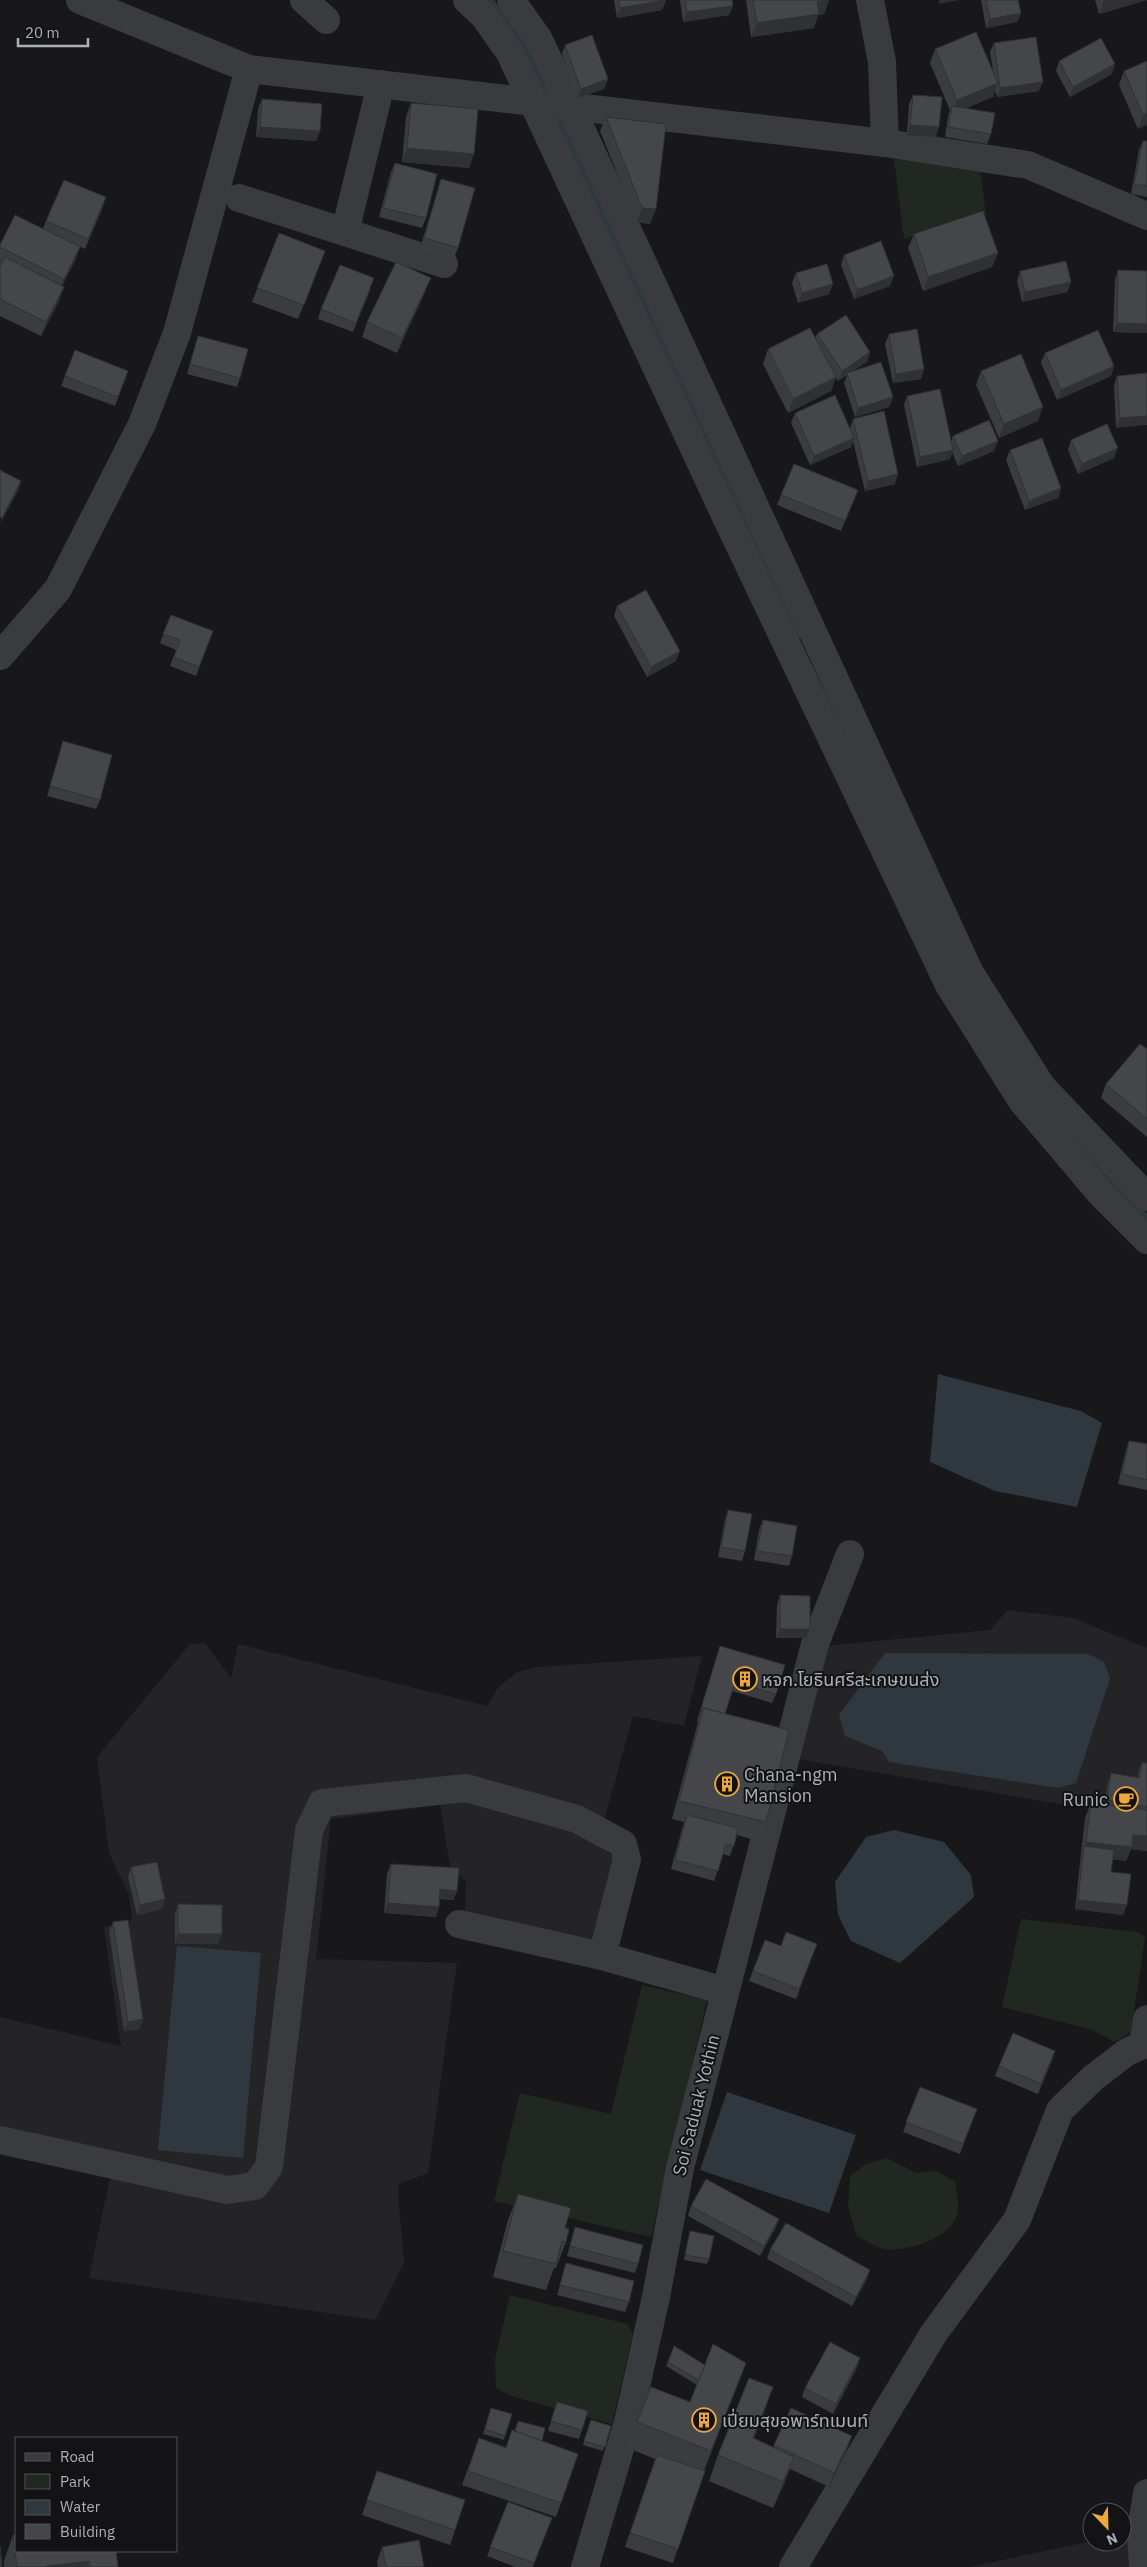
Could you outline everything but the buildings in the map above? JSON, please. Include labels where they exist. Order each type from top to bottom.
[{"type":"street","points":[[80,0],[249,69],[550,102],[885,143],[1028,165],[1147,216]]},
{"type":"street","points":[[304,0],[326,20]]},
{"type":"street","points":[[467,0],[484,16],[510,53],[550,102],[970,974],[1042,1087],[1147,1198]]},
{"type":"street","points":[[511,0],[538,38],[550,102],[949,986],[1022,1101],[1101,1194],[1147,1240]]},
{"type":"street","points":[[870,0],[882,62],[885,143]]},
{"type":"street","points":[[0,656],[58,588],[142,424],[177,333],[249,69]]},
{"type":"street","points":[[345,232],[381,84]]},
{"type":"street","points":[[239,198],[444,264]]},
{"type":"street","name":"Soi Saduak Yothin","points":[[585,2567],[628,2422],[656,2297],[680,2168],[815,1644],[850,1554]]},
{"type":"street","points":[[0,2140],[227,2190],[255,2186],[269,2167],[309,1830],[322,1803],[466,1788],[577,1819],[585,1823],[623,1844],[627,1859],[602,1956]]},
{"type":"street","points":[[459,1924],[602,1956],[725,1991]]},
{"type":"street","points":[[793,2567],[934,2334],[1017,2220],[1060,2110],[1092,2078],[1146,2038]]},
{"type":"street","points":[[1143,2567],[1141,2530],[1147,2493]]},
{"type":"shaded area","points":[[1008,1610],[1073,1618],[1147,1648],[1147,1819],[798,1759],[826,1646],[990,1630]]},
{"type":"shaded area","points":[[205,1643],[231,1678],[238,1644],[487,1706],[499,1686],[518,1672],[537,1667],[702,1656],[684,1726],[633,1716],[598,1842],[616,1861],[588,1949],[465,1919],[466,1881],[450,1867],[440,1805],[331,1819],[316,1959],[457,1963],[428,2173],[399,2184],[398,2194],[404,2262],[375,2320],[89,2278],[110,2177],[0,2153],[0,2017],[121,2046],[104,1927],[132,1920],[129,1895],[109,1853],[97,1757],[190,1644]]},
{"type":"shaded area","points":[[1147,2529],[1147,2567],[969,2567],[1082,2543],[1082,2552],[1132,2552],[1132,2532]]},
{"type":"green space","points":[[894,159],[980,168],[986,215],[904,239]]},
{"type":"green space","points":[[1021,1919],[1138,1932],[1145,1937],[1131,2032],[1115,2042],[1090,2029],[1002,2007]]},
{"type":"green space","points":[[642,1985],[707,2000],[651,2237],[494,2201],[520,2093],[611,2114]]},
{"type":"green space","points":[[887,2158],[916,2173],[937,2171],[955,2182],[958,2199],[956,2219],[941,2235],[918,2245],[895,2249],[882,2248],[857,2236],[848,2207],[850,2176],[866,2164]]},
{"type":"green space","points":[[510,2295],[627,2324],[633,2333],[612,2424],[511,2396],[496,2388],[495,2359]]},
{"type":"water","points":[[938,1374],[1081,1411],[1102,1423],[1077,1507],[995,1491],[930,1462]]},
{"type":"water","points":[[885,1653],[1088,1654],[1104,1662],[1110,1679],[1076,1783],[1058,1788],[889,1762],[882,1751],[845,1736],[839,1715]]},
{"type":"water","points":[[894,1830],[944,1842],[971,1875],[974,1897],[900,1963],[851,1941],[838,1915],[835,1882],[866,1837]]},
{"type":"water","points":[[177,1946],[261,1953],[243,2158],[158,2150]]},
{"type":"water","points":[[727,2092],[856,2135],[829,2213],[700,2170]]},
{"type":"waterway","points":[[490,0],[524,46],[549,97]]},
{"type":"waterway","points":[[556,111],[797,635]]},
{"type":"waterway","points":[[1078,1146],[1111,1184],[1147,1218]]},
{"type":"place","name":"หจก.โยธินศรีสะเกษขนส่ง","points":[[745,1679]]},
{"type":"place","name":"Chana-ngm Mansion","points":[[727,1784]]},
{"type":"place","name":"Runic","points":[[1126,1799]]},
{"type":"place","name":"เปี่ยมสุขอพาร์ทเมนท์","points":[[704,2420]]}]
